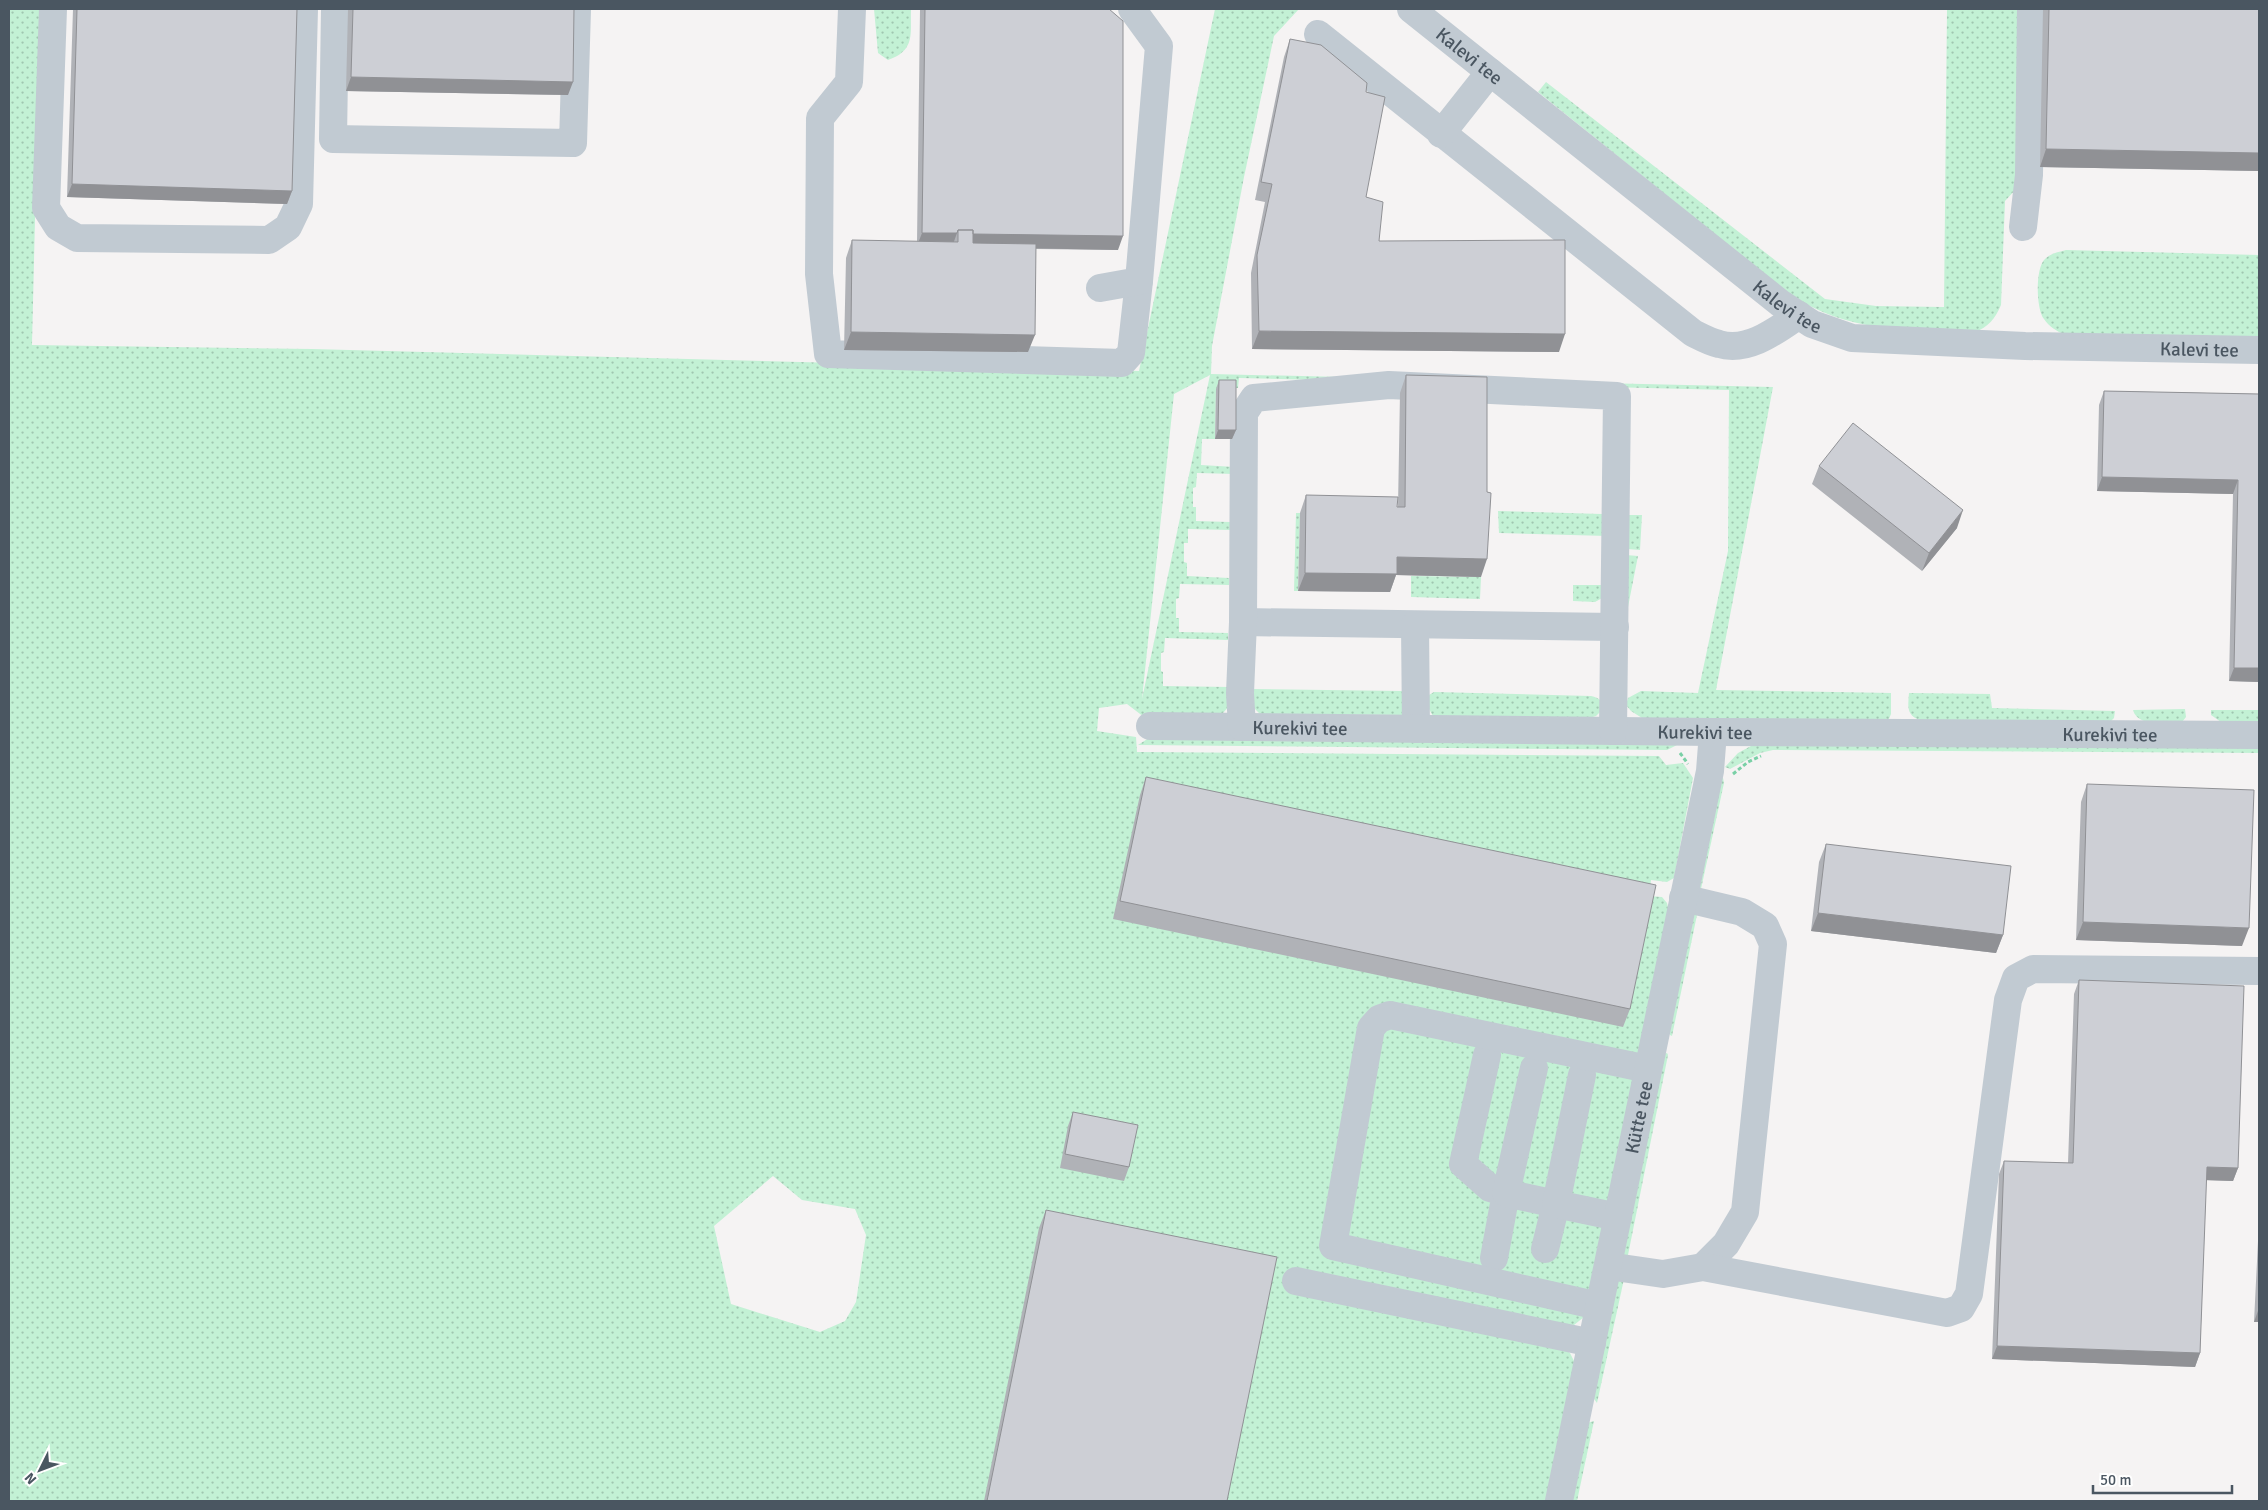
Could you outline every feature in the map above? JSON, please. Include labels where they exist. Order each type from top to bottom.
[{"type":"street","points":[[53,9],[46,208],[58,227],[77,238],[269,240],[288,227],[299,204],[304,9]]},
{"type":"street","points":[[334,9],[333,139],[573,143],[577,9]]},
{"type":"street","points":[[852,9],[849,82],[820,118],[819,274],[828,354],[1122,363],[1131,353],[1159,46],[1132,9]]},
{"type":"street","name":"Kalevi tee","points":[[1411,9],[1772,297],[1812,324],[1852,338],[2025,346],[2259,350]]},
{"type":"street","points":[[2023,227],[2029,175],[2030,9]]},
{"type":"street","points":[[1318,34],[1693,334],[1721,345],[1745,344],[1770,335],[1799,315]]},
{"type":"street","points":[[1441,134],[1490,72]]},
{"type":"street","points":[[1100,288],[1139,281]]},
{"type":"street","points":[[1242,727],[1240,693],[1243,622],[1244,413],[1254,398],[1389,385],[1617,396],[1614,731]]},
{"type":"street","points":[[1243,622],[1615,627]]},
{"type":"street","points":[[1415,625],[1416,729]]},
{"type":"street","name":"Kurekivi tee","points":[[1150,726],[2259,735]]},
{"type":"street","name":"Kütte tee","points":[[1559,1501],[1710,771],[1713,732]]},
{"type":"street","points":[[1683,898],[1742,912],[1765,926],[1773,944],[1745,1212],[1726,1244],[1703,1268]]},
{"type":"street","points":[[1608,1266],[1663,1274],[1703,1268],[1947,1313],[1961,1308],[1969,1294],[2008,1000],[2016,978],[2033,969],[2259,971]]},
{"type":"street","points":[[1599,1306],[1333,1246],[1371,1028],[1379,1019],[1390,1015],[1648,1069]]},
{"type":"street","points":[[1486,1055],[1464,1164],[1490,1188],[1618,1217]]},
{"type":"street","points":[[1494,1258],[1506,1193],[1534,1068]]},
{"type":"street","points":[[1545,1249],[1582,1075]]},
{"type":"street","points":[[1296,1281],[1592,1343]]},
{"type":"path","points":[[1731,775],[1748,762],[1763,755]]},
{"type":"green space","points":[[9,9],[40,9],[32,345],[312,349],[1139,371],[1215,9],[1299,9],[1274,36],[1244,177],[1212,346],[1211,374],[1773,387],[1716,690],[1891,693],[1891,714],[1888,721],[1642,718],[1631,711],[1626,705],[1628,698],[1641,691],[1698,693],[1728,551],[1729,390],[1239,378],[1238,388],[1216,389],[1215,439],[1202,439],[1201,465],[1235,467],[1235,474],[1197,473],[1196,487],[1193,488],[1193,507],[1196,507],[1196,521],[1230,522],[1230,530],[1188,529],[1188,543],[1184,543],[1184,562],[1187,563],[1187,576],[1229,578],[1229,585],[1180,584],[1179,598],[1176,599],[1176,618],[1179,618],[1179,632],[1228,633],[1228,640],[1165,638],[1164,652],[1161,653],[1163,686],[1231,687],[1230,705],[1223,713],[1144,717],[1127,704],[1099,708],[1097,731],[1136,737],[1137,752],[1659,756],[1666,765],[1683,763],[1693,778],[1674,878],[1667,882],[1651,880],[1649,896],[1662,897],[1667,903],[1669,912],[1584,1317],[1574,1325],[1561,1326],[1559,1346],[1570,1353],[1576,1365],[1548,1501],[9,1501]],"holes":[[[1210,375],[1142,699],[1174,394]],[[773,1176],[802,1200],[855,1209],[866,1235],[856,1302],[845,1321],[820,1332],[731,1304],[714,1226]]]},
{"type":"green space","points":[[874,9],[911,9],[910,40],[903,51],[888,60],[878,53]]},
{"type":"green space","points":[[1947,9],[2021,9],[2017,188],[2005,201],[2001,305],[1991,322],[1975,332],[1878,327],[1855,323],[1810,306],[1788,293],[1538,92],[1546,82],[1825,299],[1876,306],[1944,307]]},
{"type":"green space","points":[[2066,250],[2259,255],[2259,341],[2065,335],[2051,327],[2041,314],[2038,298],[2038,279],[2045,259],[2052,254]]},
{"type":"green space","points":[[1498,511],[1602,514],[1608,536],[1499,533]]},
{"type":"green space","points":[[1296,513],[1300,513],[1298,591],[1294,591]]},
{"type":"green space","points":[[1627,515],[1642,515],[1640,550],[1627,549]]},
{"type":"green space","points":[[1626,555],[1638,556],[1627,612]]},
{"type":"green space","points":[[1411,576],[1481,577],[1480,599],[1411,597]]},
{"type":"green space","points":[[1573,585],[1608,585],[1604,597],[1595,602],[1573,601]]},
{"type":"green space","points":[[1251,689],[1402,691],[1406,693],[1404,715],[1260,714],[1254,708]]},
{"type":"green space","points":[[1434,692],[1591,696],[1600,700],[1602,710],[1596,716],[1583,720],[1434,718],[1428,707],[1429,695]]},
{"type":"green space","points":[[1909,693],[1990,694],[1992,708],[2115,711],[2114,718],[2110,722],[1920,720],[1910,713],[1908,706]]},
{"type":"green space","points":[[2185,709],[2186,717],[2182,722],[2161,723],[2146,722],[2136,716],[2133,710]]},
{"type":"green space","points":[[2211,710],[2259,710],[2259,723],[2221,722],[2211,715]]},
{"type":"green space","points":[[1152,736],[1674,742],[1677,745],[1667,750],[1138,745]]},
{"type":"green space","points":[[1751,746],[2259,746],[2259,753],[1773,750],[1760,753],[1730,769],[1725,767],[1738,753]]},
{"type":"green space","points":[[1720,778],[1723,778],[1724,783],[1701,889],[1698,888]]},
{"type":"green space","points":[[1698,910],[1672,1036],[1667,1027],[1689,917]]},
{"type":"green space","points":[[1667,1053],[1627,1260],[1622,1252],[1664,1054]]},
{"type":"green space","points":[[1624,1279],[1597,1403],[1592,1396],[1616,1282]]},
{"type":"green space","points":[[1594,1421],[1577,1501],[1571,1501],[1587,1423]]},
{"type":"building","points":[[77,9],[297,9],[292,191],[72,184]]},
{"type":"building","points":[[353,9],[574,9],[573,82],[351,77]]},
{"type":"building","points":[[925,9],[1109,9],[1123,21],[1123,236],[973,234],[973,230],[958,230],[957,233],[922,233]]},
{"type":"building","points":[[2049,9],[2259,9],[2259,153],[2046,149]]},
{"type":"building","points":[[1290,39],[1321,45],[1367,83],[1366,92],[1385,97],[1366,197],[1383,202],[1379,241],[1565,240],[1565,334],[1259,331],[1257,255],[1272,184],[1261,182]]},
{"type":"building","points":[[958,230],[973,230],[973,243],[1036,244],[1035,335],[851,332],[852,240],[958,242]]},
{"type":"building","points":[[1406,375],[1487,377],[1487,492],[1491,493],[1487,559],[1397,557],[1397,574],[1305,573],[1306,495],[1398,497],[1397,507],[1405,507]]},
{"type":"building","points":[[1219,380],[1236,380],[1236,430],[1218,430]]},
{"type":"building","points":[[2104,391],[2259,394],[2259,668],[2234,668],[2238,480],[2102,477]]},
{"type":"building","points":[[1853,423],[1963,510],[1929,553],[1819,466]]},
{"type":"building","points":[[1146,777],[1656,885],[1630,1009],[1120,901]]},
{"type":"building","points":[[2087,784],[2254,790],[2249,928],[2083,922]]},
{"type":"building","points":[[1826,844],[2011,866],[2003,935],[1818,913]]},
{"type":"building","points":[[2079,980],[2244,986],[2238,1168],[2207,1167],[2200,1353],[1997,1346],[2004,1161],[2073,1163]]},
{"type":"building","points":[[1073,1112],[1138,1125],[1129,1167],[1065,1154]]},
{"type":"building","points":[[1046,1210],[1277,1257],[1227,1501],[987,1501]]}]
